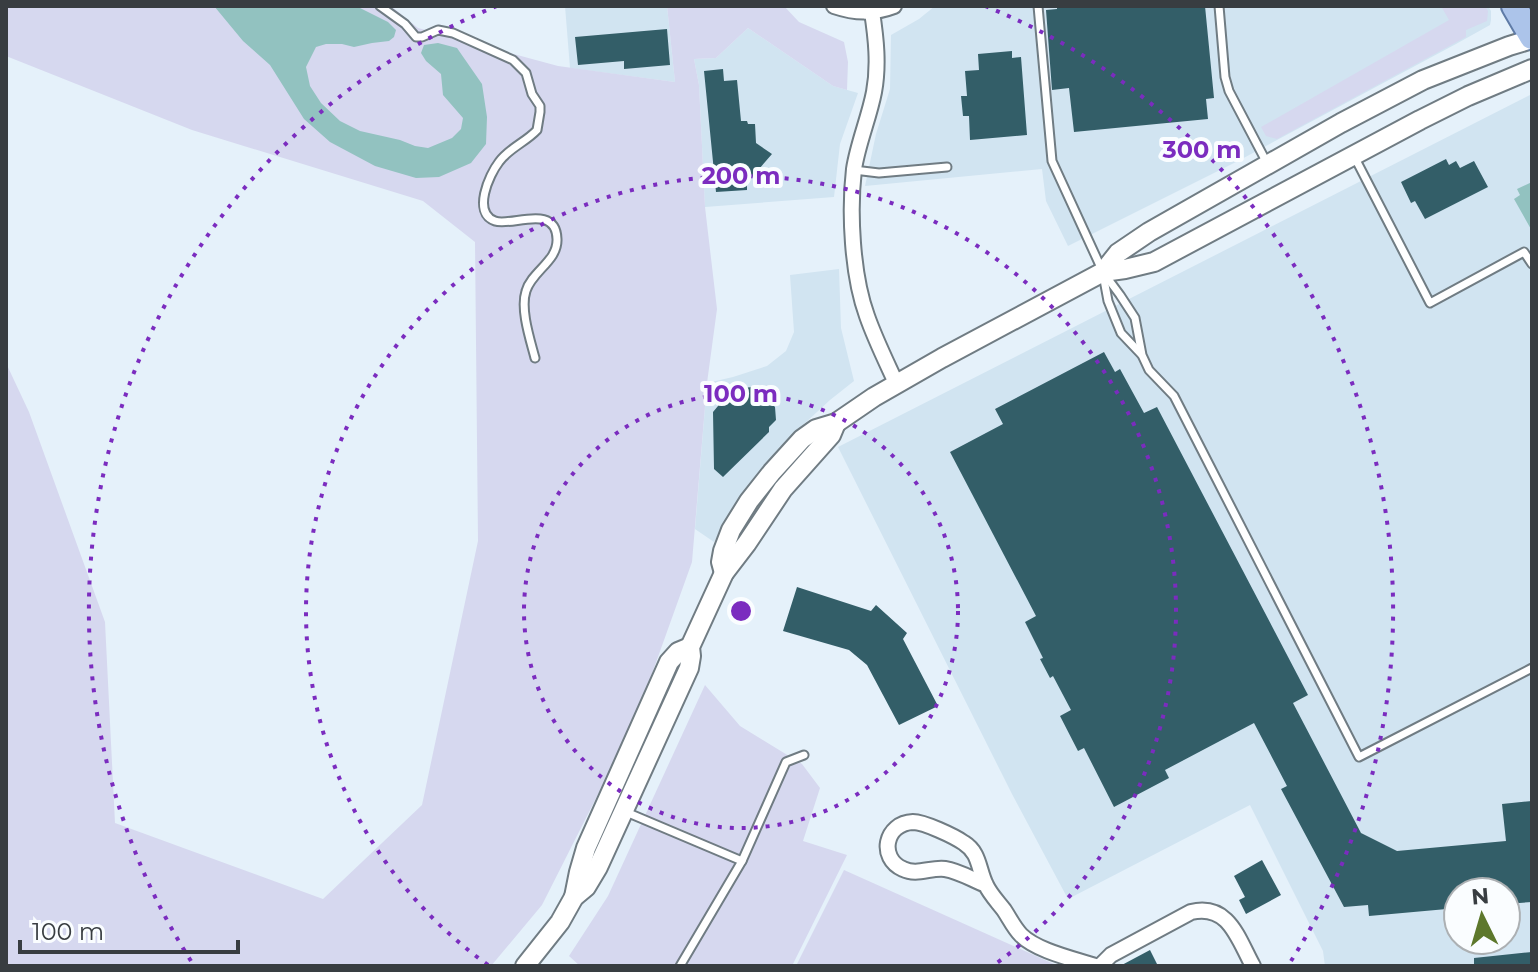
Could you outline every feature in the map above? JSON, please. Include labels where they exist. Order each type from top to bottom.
[{"type":"main road","points":[[1514,6],[1532,38]]},
{"type":"street","points":[[834,6],[852,12],[872,12],[894,6]]},
{"type":"street","points":[[872,12],[876,44],[874,93],[854,170],[853,244],[866,314],[896,383]]},
{"type":"street","points":[[1103,272],[1118,253],[1149,232],[1423,80],[1532,38]]},
{"type":"street","points":[[574,897],[586,887],[598,867],[624,812],[689,668],[690,647],[724,573],[783,489],[831,435],[836,423],[896,383],[1103,272],[1154,262],[1468,96],[1532,69]]},
{"type":"street","points":[[531,964],[574,897],[586,848],[669,662],[678,652],[690,647]]},
{"type":"street","points":[[986,885],[947,869],[921,872],[902,869],[891,858],[887,847],[893,829],[919,822],[959,840],[975,852],[986,885],[1014,927],[1025,939],[1053,952],[1098,966],[1111,955],[1198,910],[1228,921],[1253,966]]},
{"type":"lane","points":[[380,6],[405,24],[416,37],[438,30],[453,33],[513,60],[526,73],[532,94],[540,106],[537,130],[499,161],[486,186],[483,204],[487,216],[497,222],[529,218],[543,220],[552,226],[557,235],[552,257],[526,289],[528,329],[535,358]]},
{"type":"lane","points":[[1038,6],[1052,161],[1103,272],[1135,318],[1142,355],[1149,370],[1174,396],[1359,757],[1532,668]]},
{"type":"lane","points":[[1219,6],[1229,91],[1268,165]]},
{"type":"lane","points":[[1353,155],[1430,303],[1524,252],[1532,264]]},
{"type":"lane","points":[[854,170],[879,173],[947,167]]},
{"type":"lane","points":[[1103,272],[1108,301],[1121,333],[1142,355]]},
{"type":"lane","points":[[680,966],[742,861],[786,762],[804,755]]},
{"type":"lane","points":[[624,812],[742,861]]},
{"type":"shaded area","points":[[6,6],[391,6],[418,28],[558,66],[675,82],[667,6],[784,6],[799,22],[844,42],[848,62],[847,90],[833,86],[748,28],[716,58],[694,59],[699,85],[705,207],[717,309],[707,383],[692,562],[635,721],[542,905],[491,966],[6,966],[6,363],[29,412],[105,622],[115,823],[323,899],[422,805],[478,541],[475,242],[423,201],[192,130],[6,56]]},
{"type":"shaded area","points":[[214,6],[356,6],[388,22],[396,30],[389,41],[354,47],[326,44],[316,47],[306,67],[310,86],[321,103],[340,121],[360,131],[415,146],[428,148],[452,138],[461,129],[463,118],[443,95],[441,74],[421,53],[424,45],[438,43],[457,48],[482,84],[487,117],[486,144],[471,163],[439,177],[416,178],[375,166],[330,142],[304,119],[270,65],[243,41]]},
{"type":"shaded area","points":[[565,6],[667,6],[675,82],[570,68]]},
{"type":"shaded area","points":[[935,6],[1488,6],[1491,20],[1490,25],[1456,44],[1238,161],[1068,246],[1046,201],[1042,169],[865,186],[890,89],[891,35]]},
{"type":"shaded area","points":[[1441,6],[1485,6],[1487,21],[1466,30],[1466,37],[1277,139],[1266,136],[1261,127],[1449,20]]},
{"type":"shaded area","points":[[748,28],[833,86],[858,93],[840,144],[834,197],[705,207],[699,85],[694,59],[716,58]]},
{"type":"shaded area","points":[[1532,94],[1532,966],[1325,966],[1323,951],[1250,805],[1068,899],[838,447]]},
{"type":"shaded area","points":[[1532,182],[1532,231],[1514,199],[1520,195],[1517,189]]},
{"type":"shaded area","points":[[839,269],[841,328],[854,381],[791,436],[745,492],[714,542],[695,529],[707,383],[767,366],[786,351],[794,332],[790,275]]},
{"type":"shaded area","points":[[705,685],[740,726],[802,764],[820,788],[803,841],[847,855],[792,966],[580,966],[569,956],[608,896]]},
{"type":"shaded area","points":[[844,870],[1056,965],[796,966]]},
{"type":"building","points":[[1057,6],[1205,6],[1214,98],[1206,99],[1208,119],[1074,132],[1069,88],[1052,90],[1046,10],[1057,9]]},
{"type":"building","points":[[667,29],[670,65],[624,69],[624,61],[578,65],[575,37]]},
{"type":"building","points":[[1012,51],[1012,58],[1021,57],[1027,135],[970,140],[969,116],[963,116],[961,96],[967,96],[965,71],[979,70],[978,54]]},
{"type":"building","points":[[723,69],[724,81],[737,80],[741,121],[755,124],[756,143],[772,154],[747,183],[747,190],[716,192],[704,71]]},
{"type":"building","points":[[1446,159],[1449,165],[1456,161],[1460,168],[1474,161],[1488,187],[1425,219],[1415,201],[1411,203],[1401,182]]},
{"type":"building","points":[[1104,352],[1115,372],[1120,369],[1144,413],[1157,407],[1308,695],[1293,703],[1361,833],[1397,851],[1506,841],[1502,804],[1532,801],[1532,902],[1522,903],[1522,876],[1442,876],[1442,909],[1369,916],[1368,905],[1344,907],[1281,789],[1287,786],[1254,723],[1165,770],[1169,778],[1114,807],[1084,748],[1078,751],[1060,716],[1071,710],[1040,659],[1043,658],[1025,622],[1036,616],[950,452],[1003,424],[995,409]]},
{"type":"building","points":[[756,387],[775,407],[776,420],[769,427],[769,432],[723,477],[714,469],[713,412],[718,406],[718,389]]},
{"type":"building","points":[[797,587],[871,611],[876,605],[907,633],[903,639],[938,706],[899,725],[867,665],[849,650],[783,631]]},
{"type":"building","points":[[1262,860],[1281,895],[1246,914],[1239,900],[1245,897],[1234,876]]},
{"type":"building","points":[[1150,950],[1158,966],[1120,966]]},
{"type":"building","points":[[1532,952],[1532,966],[1474,966],[1474,958],[1522,956],[1522,953]]}]
